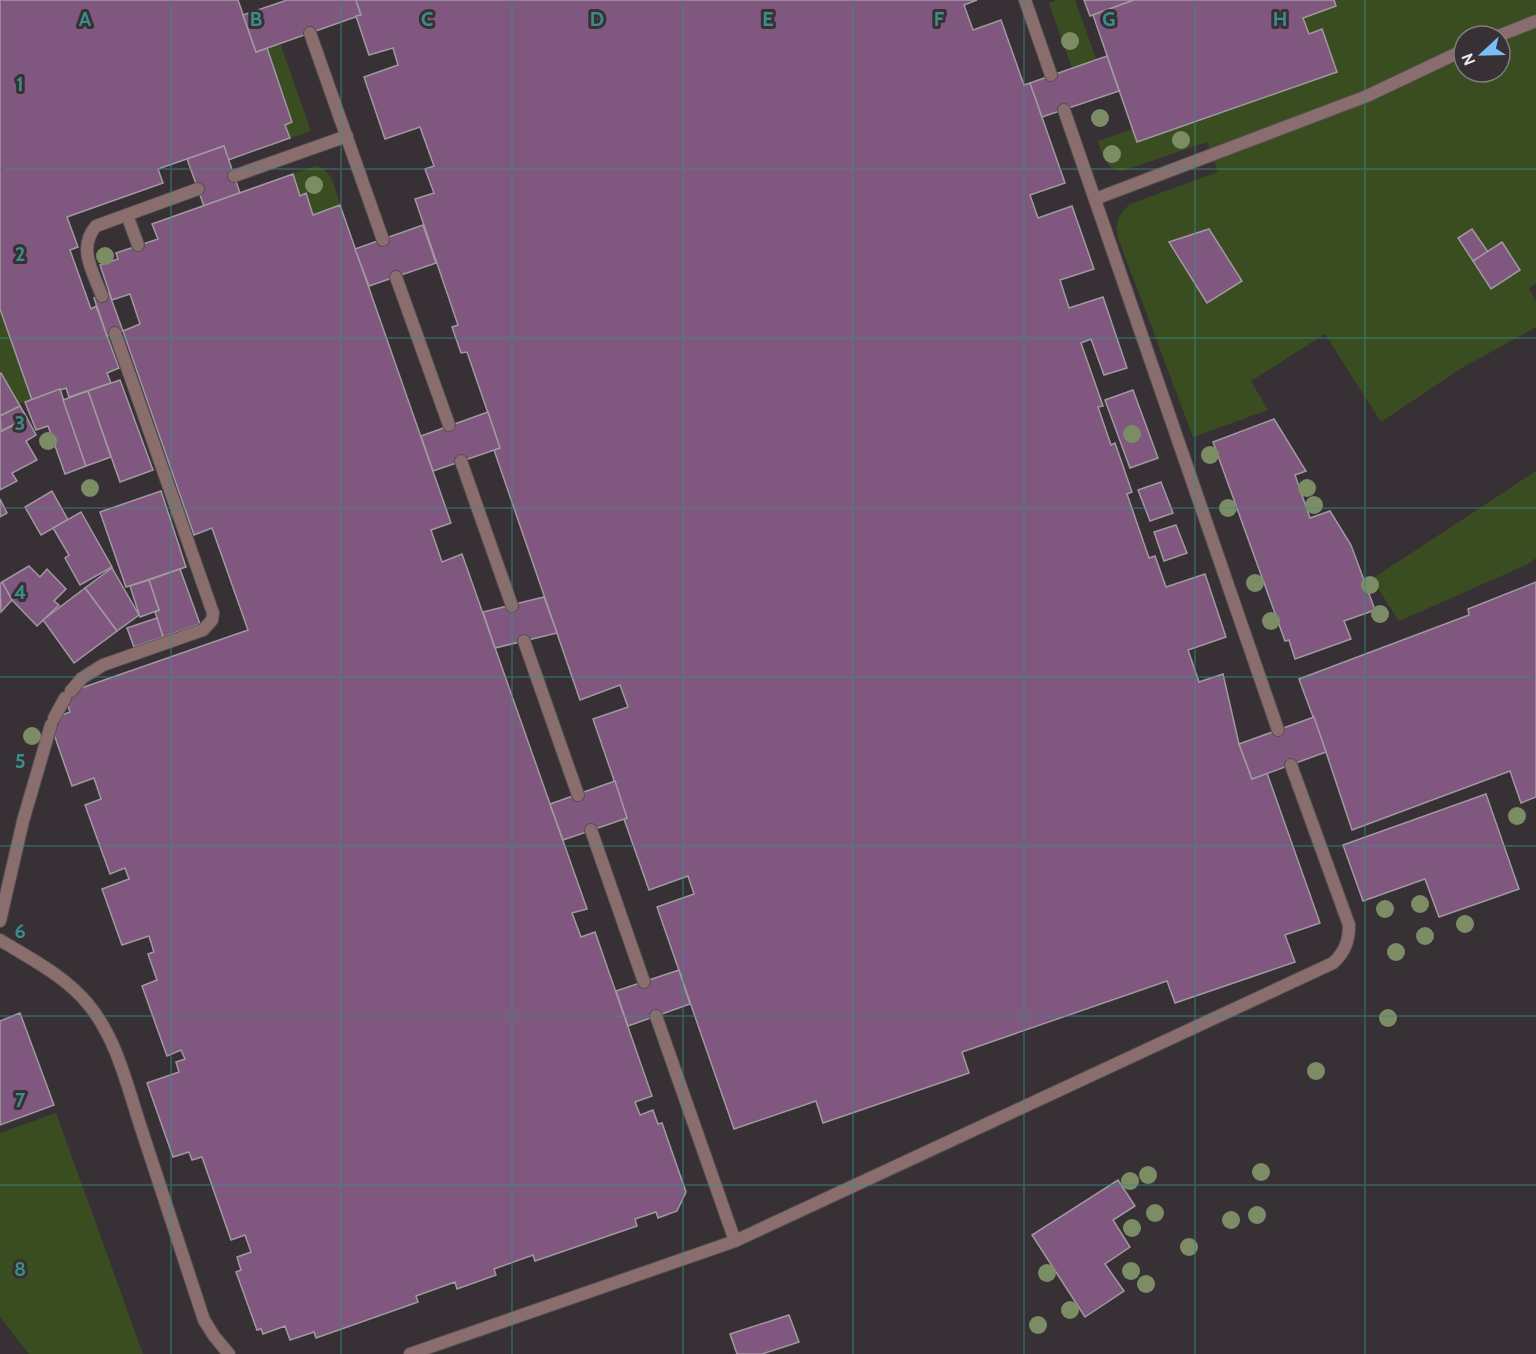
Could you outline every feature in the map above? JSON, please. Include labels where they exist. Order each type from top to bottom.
[{"type":"lane","points":[[1025,0],[1051,75]]},
{"type":"lane","points":[[1512,30],[1536,21]]},
{"type":"lane","points":[[310,33],[383,240]]},
{"type":"lane","points":[[1095,199],[1367,96],[1452,56]]},
{"type":"lane","points":[[1064,110],[1278,730]]},
{"type":"lane","points":[[234,176],[347,136]]},
{"type":"lane","points":[[102,296],[87,254],[86,244],[89,234],[96,226],[198,189]]},
{"type":"lane","points":[[127,214],[138,245]]},
{"type":"lane","points":[[396,277],[449,425]]},
{"type":"lane","points":[[0,921],[23,821],[52,722],[68,695],[82,678],[103,665],[203,630],[212,620],[213,612],[115,333]]},
{"type":"lane","points":[[461,461],[512,606]]},
{"type":"lane","points":[[524,641],[578,795]]},
{"type":"lane","points":[[410,1354],[735,1241],[1333,963],[1346,946],[1349,925],[1291,765]]},
{"type":"lane","points":[[591,830],[644,982]]},
{"type":"lane","points":[[0,940],[74,989],[103,1025],[122,1069],[204,1320],[229,1354]]},
{"type":"lane","points":[[656,1016],[735,1241]]},
{"type":"green space","points":[[1057,0],[1075,0],[1096,59],[1072,68],[1049,3]]},
{"type":"green space","points":[[1334,0],[1536,0],[1536,284],[1529,288],[1536,301],[1536,327],[1460,369],[1381,422],[1325,334],[1251,381],[1268,410],[1193,437],[1117,235],[1117,225],[1121,214],[1130,204],[1218,172],[1207,142],[1122,171],[1108,165],[1098,141],[1132,129],[1137,141],[1337,72],[1322,30],[1309,34],[1303,18],[1336,6]]},
{"type":"green space","points":[[280,43],[311,131],[290,138],[285,125],[292,121],[267,48]]},
{"type":"green space","points":[[315,166],[326,171],[330,176],[340,205],[313,215],[306,194],[300,196],[293,174]]},
{"type":"green space","points":[[0,309],[32,400],[19,404],[0,370]]},
{"type":"green space","points":[[1536,471],[1536,558],[1528,564],[1399,621],[1372,579]]},
{"type":"green space","points":[[56,1113],[143,1354],[29,1354],[0,1317],[0,1133]]},
{"type":"building","points":[[0,0],[238,0],[256,52],[267,48],[292,122],[285,125],[290,138],[228,160],[224,146],[158,169],[163,183],[67,217],[78,247],[70,250],[91,309],[96,306],[119,368],[107,373],[111,383],[69,397],[66,388],[32,400],[0,309]]},
{"type":"building","points":[[287,0],[356,0],[361,15],[256,52],[243,15]]},
{"type":"building","points":[[356,0],[977,0],[964,5],[973,30],[1001,20],[1024,85],[1030,83],[1065,183],[1030,195],[1038,218],[1072,206],[1094,269],[1060,280],[1069,308],[1103,297],[1127,368],[1104,375],[1091,339],[1081,343],[1103,406],[1098,407],[1111,445],[1115,443],[1132,492],[1127,494],[1149,558],[1155,556],[1166,587],[1205,574],[1226,637],[1188,650],[1199,682],[1223,674],[1239,744],[1252,779],[1267,773],[1320,923],[1285,935],[1295,962],[1175,1003],[1167,981],[962,1052],[969,1073],[823,1123],[816,1101],[734,1129],[657,907],[694,894],[688,876],[649,890],[593,719],[628,707],[620,685],[580,700],[494,450],[500,448],[467,352],[461,353],[452,327],[458,325],[415,199],[434,193],[425,169],[434,166],[420,127],[385,139],[364,77],[398,65],[393,48],[369,55],[356,16],[361,15]]},
{"type":"building","points":[[1084,0],[1134,0],[1090,16]]},
{"type":"building","points":[[1134,0],[1334,0],[1336,6],[1303,18],[1309,34],[1322,29],[1337,72],[1137,142],[1093,15]]},
{"type":"building","points":[[1107,56],[1119,91],[1042,117],[1030,83]]},
{"type":"building","points":[[224,146],[240,193],[204,206],[187,159]]},
{"type":"building","points":[[293,174],[300,196],[306,193],[313,215],[340,205],[451,523],[431,530],[442,562],[462,554],[587,909],[572,913],[581,937],[595,932],[652,1096],[635,1102],[640,1115],[653,1110],[658,1124],[662,1123],[686,1192],[677,1211],[658,1218],[656,1212],[635,1219],[637,1226],[535,1261],[533,1255],[494,1269],[496,1275],[457,1289],[455,1282],[416,1296],[418,1302],[316,1338],[314,1332],[290,1340],[285,1326],[263,1334],[261,1329],[257,1330],[236,1272],[241,1270],[237,1257],[251,1252],[245,1235],[231,1240],[202,1157],[192,1160],[189,1152],[173,1157],[147,1083],[179,1072],[176,1062],[185,1059],[181,1050],[167,1056],[142,986],[157,980],[148,954],[154,952],[149,936],[122,945],[102,889],[129,879],[125,868],[110,874],[85,805],[101,799],[94,778],[72,786],[49,720],[70,712],[64,694],[248,630],[212,528],[194,535],[123,331],[140,324],[130,294],[112,300],[100,265],[118,259],[116,253],[158,239],[152,224]]},
{"type":"building","points":[[423,225],[436,263],[369,286],[355,249]]},
{"type":"building","points":[[1209,229],[1242,281],[1207,303],[1169,242]]},
{"type":"building","points":[[1472,229],[1488,252],[1473,261],[1458,238]]},
{"type":"building","points":[[1502,242],[1520,270],[1491,289],[1473,261]]},
{"type":"building","points":[[109,293],[123,331],[107,336],[94,298]]},
{"type":"building","points":[[0,373],[20,406],[0,416]]},
{"type":"building","points":[[120,380],[153,470],[120,482],[88,391]]},
{"type":"building","points":[[60,389],[86,466],[65,474],[48,426],[36,430],[25,402]]},
{"type":"building","points":[[1133,390],[1158,458],[1130,468],[1105,400]]},
{"type":"building","points":[[88,391],[111,457],[86,466],[63,400]]},
{"type":"building","points":[[20,406],[27,418],[1,431],[0,416]]},
{"type":"building","points":[[488,412],[500,448],[433,471],[421,436]]},
{"type":"building","points":[[27,418],[36,435],[26,441],[37,460],[12,473],[17,481],[0,490],[0,432]]},
{"type":"building","points":[[1274,419],[1306,471],[1295,475],[1310,518],[1330,511],[1351,545],[1375,610],[1344,621],[1351,639],[1295,659],[1289,640],[1285,641],[1213,442]]},
{"type":"building","points":[[1161,482],[1173,513],[1150,521],[1138,490]]},
{"type":"building","points":[[52,491],[68,520],[41,535],[25,507]]},
{"type":"building","points":[[161,491],[186,567],[126,587],[100,512]]},
{"type":"building","points":[[0,499],[7,513],[0,517]]},
{"type":"building","points":[[81,512],[112,567],[80,585],[65,558],[69,555],[53,528]]},
{"type":"building","points":[[1176,525],[1187,553],[1164,561],[1154,532]]},
{"type":"building","points":[[29,566],[40,577],[47,569],[66,589],[54,601],[59,605],[37,626],[12,600],[2,582]]},
{"type":"building","points":[[112,568],[139,615],[117,631],[85,588]]},
{"type":"building","points":[[180,569],[200,624],[163,637],[155,612],[159,610],[149,580]]},
{"type":"building","points":[[149,580],[159,610],[140,617],[130,586]]},
{"type":"building","points":[[2,582],[12,600],[1,612],[0,584]]},
{"type":"building","points":[[1536,582],[1536,797],[1521,803],[1510,771],[1352,830],[1299,679],[1469,615],[1468,609]]},
{"type":"building","points":[[85,588],[117,631],[74,663],[43,620]]},
{"type":"building","points":[[544,597],[557,633],[495,648],[483,612]]},
{"type":"building","points":[[157,618],[163,637],[134,647],[127,628]]},
{"type":"building","points":[[1314,717],[1326,752],[1252,779],[1239,744]]},
{"type":"building","points":[[615,781],[627,818],[563,840],[550,804]]},
{"type":"building","points":[[1486,794],[1519,889],[1439,917],[1425,879],[1363,901],[1343,845]]},
{"type":"building","points":[[679,970],[690,1004],[628,1026],[616,991]]},
{"type":"building","points":[[20,1013],[54,1105],[0,1125],[0,1021]]},
{"type":"building","points":[[1118,1180],[1135,1206],[1113,1220],[1130,1247],[1105,1264],[1124,1291],[1085,1317],[1032,1235]]},
{"type":"building","points":[[789,1315],[799,1342],[762,1354],[737,1354],[730,1334]]}]
